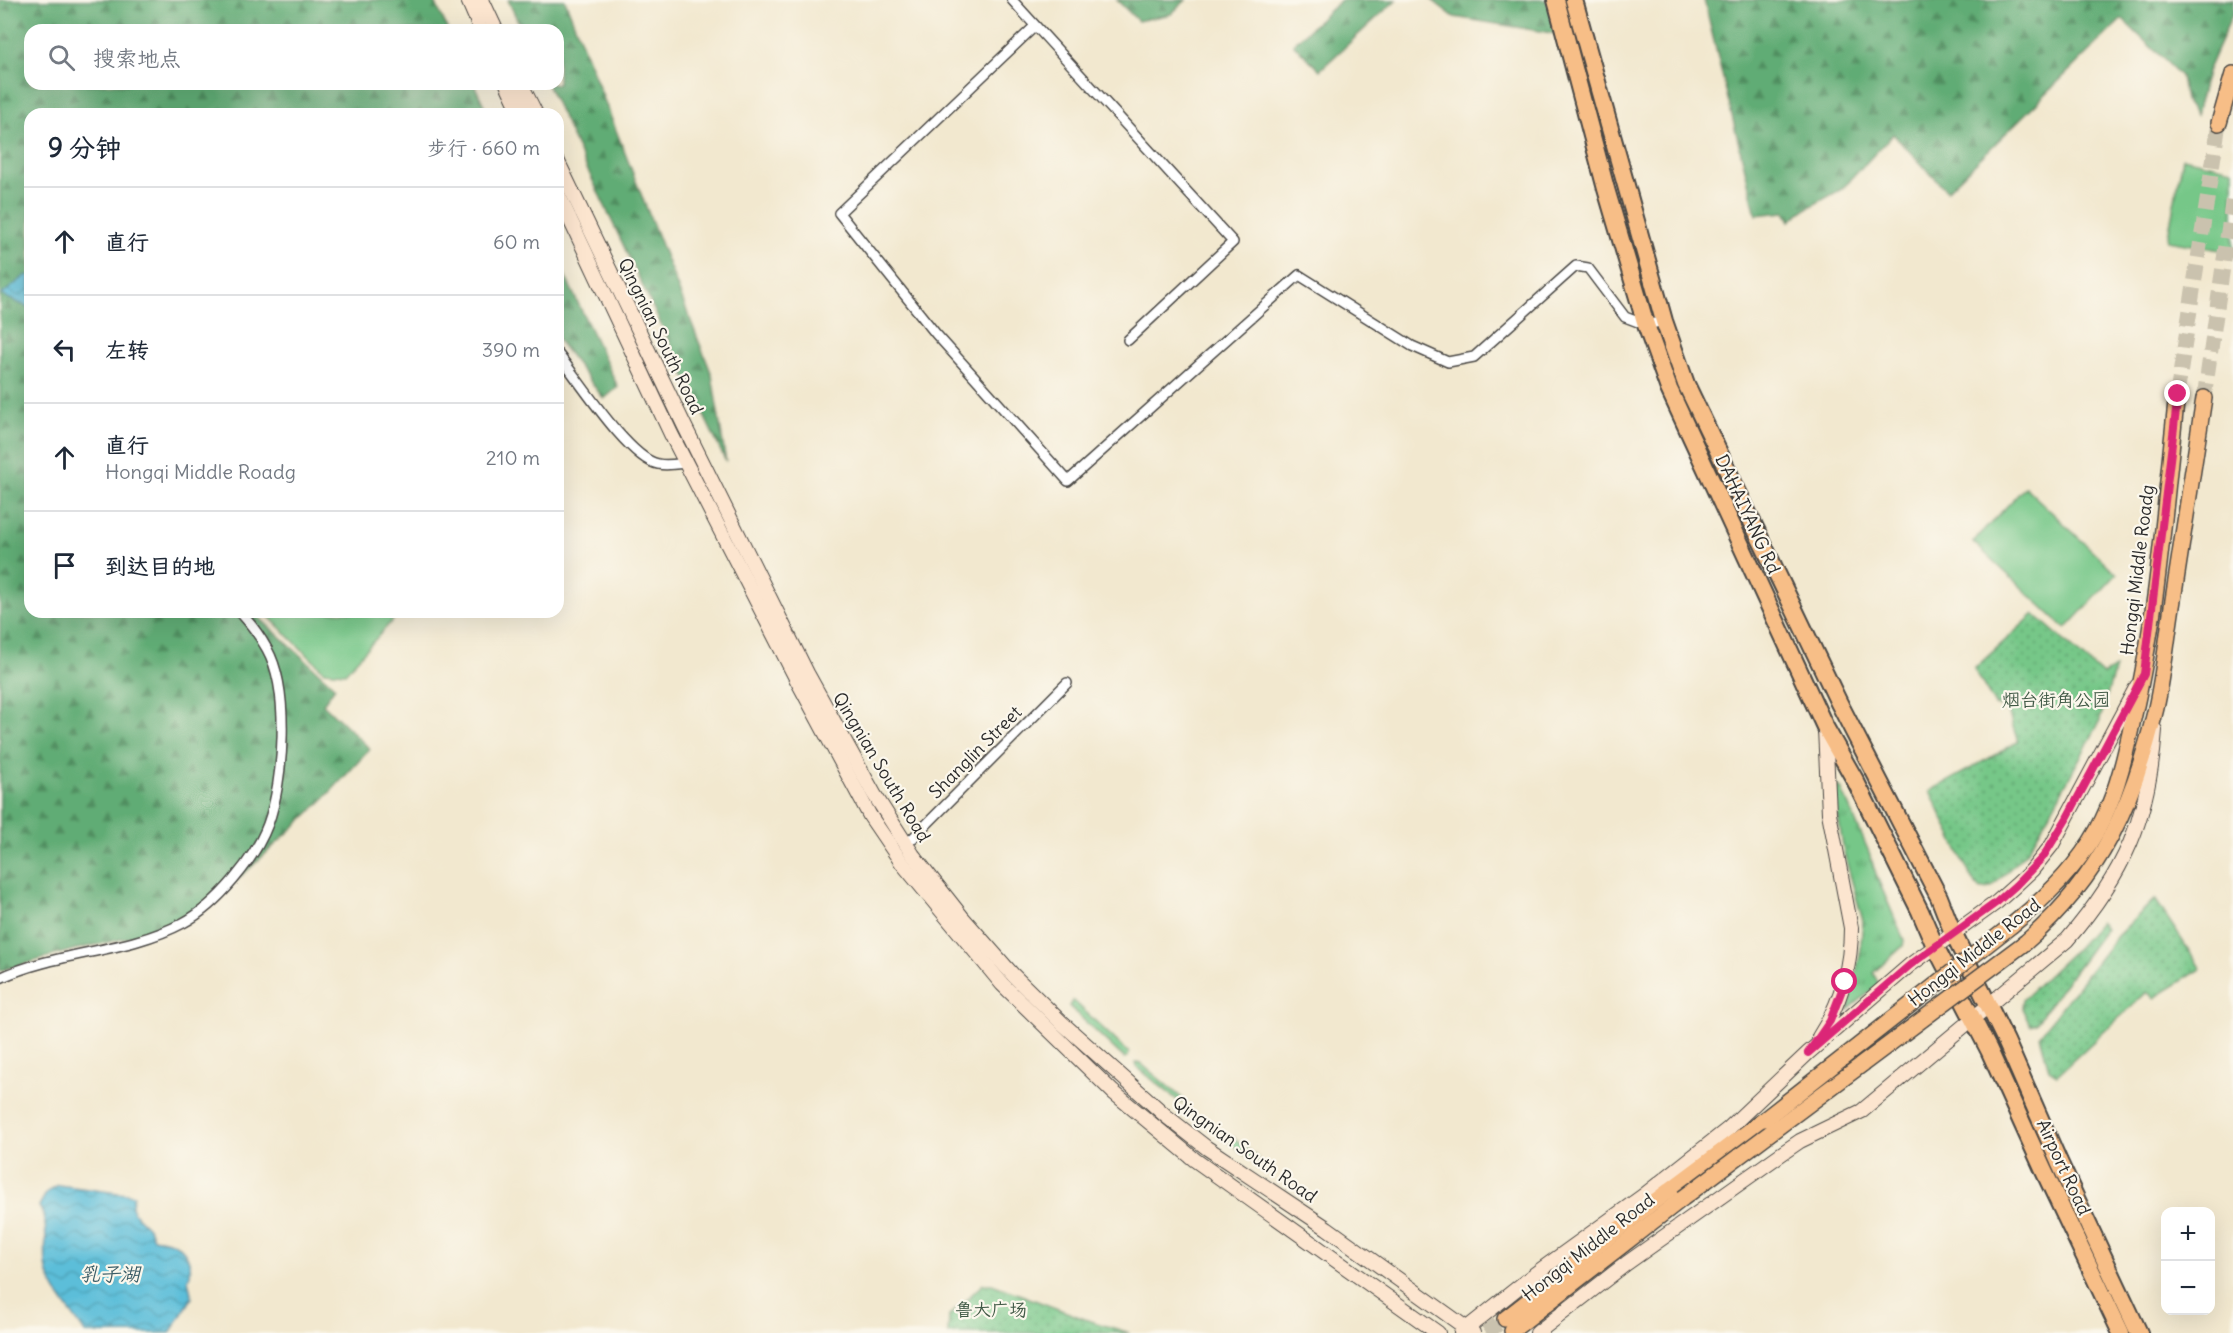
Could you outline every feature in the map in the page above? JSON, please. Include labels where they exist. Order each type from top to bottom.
[{"type":"highway","name":"DAHAIYANG Rd","points":[[1556,0],[1606,189],[1646,326],[1669,389],[1825,727],[1856,780],[1935,946],[1974,1018]]},
{"type":"highway","name":"DAHAIYANG Rd","points":[[1574,0],[1664,321],[1686,384],[1858,742],[1933,884],[1953,933]]},
{"type":"highway","points":[[1953,933],[1989,1007]]},
{"type":"highway","name":"Airport Road","points":[[1989,1007],[2139,1333]]},
{"type":"highway","name":"Airport Road","points":[[1974,1018],[2121,1333]]},
{"type":"main road","points":[[468,0],[479,24]]},
{"type":"main road","points":[[482,0],[493,24]]},
{"type":"main road","points":[[2219,123],[2233,74]]},
{"type":"main road","points":[[510,90],[517,108]]},
{"type":"main road","points":[[525,90],[533,108]]},
{"type":"main road","name":"Qingnian South Road","points":[[564,174],[808,675],[874,794],[906,845],[962,917],[1013,975],[1062,1023],[1158,1109],[1207,1148],[1327,1228],[1467,1332]]},
{"type":"main road","name":"Qingnian South Road","points":[[564,207],[686,463],[807,700],[870,816],[902,863],[988,968],[1051,1034],[1155,1128],[1281,1223],[1438,1333]]},
{"type":"main road","name":"Hongqi Middle Roadg","points":[[2103,818],[2125,756],[2144,674],[2178,394]]},
{"type":"main road","name":"Hongqi Middle Road","points":[[1673,1185],[2040,929],[2082,883],[2102,854],[2119,824],[2156,706],[2204,398]]},
{"type":"main road","points":[[1467,1332],[1535,1274],[1643,1196],[1673,1185],[1808,1053],[1897,976],[1997,902],[2032,870],[2052,845],[2144,674]]},
{"type":"main road","points":[[1537,1333],[1627,1263],[1781,1154],[1814,1134],[1862,1111],[2067,940],[2091,913],[2125,860],[2135,837],[2154,749],[2156,706]]},
{"type":"main road","points":[[1808,1053],[1830,1021],[1840,1000],[1850,965],[1851,947],[1851,928],[1829,813],[1825,727]]},
{"type":"main road","name":"Hongqi Middle Road","points":[[1509,1325],[1673,1185],[1765,1119],[2026,914],[2068,870],[2090,842],[2103,818]]},
{"type":"street","points":[[1012,0],[1233,242],[1128,340]]},
{"type":"street","points":[[1035,26],[840,213],[936,334],[1068,481],[1299,275],[1412,346],[1448,362],[1474,357],[1576,266],[1588,268],[1625,317],[1646,326],[1664,321]]},
{"type":"street","points":[[564,362],[614,428],[637,454],[657,464],[686,463]]},
{"type":"street","points":[[0,978],[13,972],[67,957],[151,937],[184,923],[207,908],[249,860],[268,824],[276,789],[282,709],[277,677],[268,650],[244,618]]},
{"type":"street","name":"Shanglin Street","points":[[906,845],[1067,683]]},
{"type":"green space","points":[[0,0],[434,0],[445,24],[24,24],[24,90],[477,90],[485,108],[24,108],[24,618],[260,618],[335,687],[323,704],[370,749],[322,801],[201,910],[145,934],[73,950],[0,971]]},
{"type":"green space","points":[[508,0],[565,0],[712,375],[726,462],[564,120],[564,108],[558,108],[550,90],[564,90],[564,24],[519,24]]},
{"type":"green space","points":[[1117,0],[1186,0],[1171,14],[1138,21]]},
{"type":"green space","points":[[1341,0],[1396,0],[1320,70],[1293,44]]},
{"type":"green space","points":[[1432,0],[1547,0],[1558,34],[1454,17]]},
{"type":"green space","points":[[1704,0],[2233,0],[2233,13],[2207,72],[2196,115],[2185,101],[2181,76],[2122,19],[1947,191],[1893,134],[1842,189],[1804,210],[1790,221],[1785,212],[1756,215]]},
{"type":"green space","points":[[2183,158],[2233,169],[2233,252],[2167,241]]},
{"type":"green space","points":[[564,274],[618,387],[604,399],[564,348]]},
{"type":"green space","points":[[2025,487],[2117,574],[2066,629],[1973,542]]},
{"type":"green space","name":"烟台街角公园","points":[[2034,614],[2103,675],[2115,668],[2099,723],[2028,850],[1993,886],[1982,889],[1971,877],[1930,791],[2018,742],[2007,708],[1995,705],[1974,669]]},
{"type":"green space","points":[[270,618],[395,618],[345,673],[324,671]]},
{"type":"green space","points":[[1837,786],[1841,788],[1869,852],[1877,877],[1904,940],[1903,946],[1873,973],[1879,984],[1848,1010],[1860,954],[1863,921],[1844,853],[1834,790]]},
{"type":"green space","points":[[2155,899],[2201,969],[2154,998],[2147,992],[2057,1075],[2049,1070],[2040,1035],[2116,937]]},
{"type":"green space","points":[[2100,922],[2106,928],[2036,1023],[2030,1025],[2022,1008],[2023,999],[2078,947]]},
{"type":"green space","points":[[1072,1001],[1129,1053],[1128,1057],[1124,1058],[1069,1006]]},
{"type":"green space","points":[[1139,1062],[1183,1099],[1181,1103],[1137,1067],[1136,1063]]},
{"type":"green space","points":[[1233,1137],[1259,1159],[1258,1162],[1256,1163],[1229,1142]]},
{"type":"green space","name":"鲁大广场","points":[[983,1284],[992,1284],[1090,1321],[1130,1333],[948,1333],[949,1316]]},
{"type":"water","points":[[24,277],[24,305],[1,295]]},
{"type":"water","name":"乳子湖","points":[[58,1185],[134,1195],[132,1209],[147,1226],[153,1238],[172,1242],[181,1248],[189,1261],[188,1280],[192,1298],[170,1333],[85,1333],[55,1290],[46,1266],[45,1223],[39,1206],[47,1192]]},
{"type":"tunnel","points":[[2177,394],[2219,123]]},
{"type":"tunnel","points":[[2204,398],[2233,197]]},
{"type":"tunnel","points":[[1486,1333],[1505,1319]]},
{"type":"route","points":[[1845,982],[1830,1021],[1808,1053],[1910,965],[1997,902],[2032,870],[2052,845],[2144,674],[2178,394]]}]
